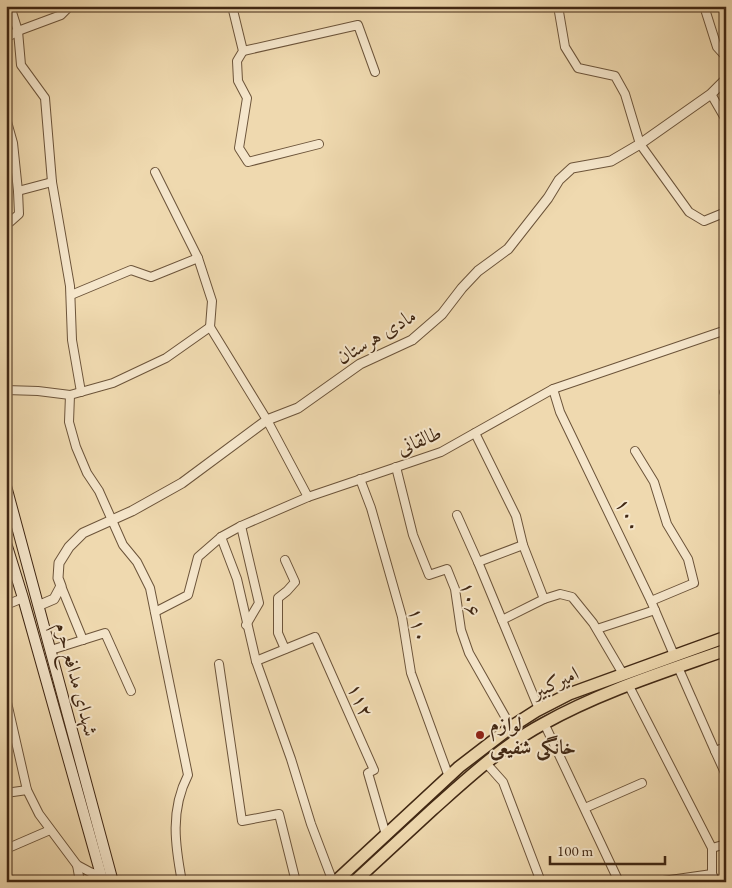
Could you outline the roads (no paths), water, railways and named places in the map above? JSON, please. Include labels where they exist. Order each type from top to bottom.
[{"type":"main road","name":"شهدای مدافع حرم","points":[[6,486],[40,605],[113,882]]},
{"type":"main road","name":"شهدای مدافع حرم","points":[[6,543],[24,598],[102,879]]},
{"type":"main road","name":"امیرکبیر","points":[[334,882],[449,777],[511,727],[539,709],[569,694],[726,637]]},
{"type":"main road","name":"امیرکبیر","points":[[354,882],[486,763],[544,723],[574,708],[726,650]]},
{"type":"main road","points":[[395,827],[404,836]]},
{"type":"street","points":[[10,6],[18,31],[21,66],[45,98],[52,182],[71,295],[72,340],[81,392]]},
{"type":"street","points":[[6,38],[18,31],[61,15],[70,6]]},
{"type":"street","points":[[232,6],[243,51],[237,61],[238,81],[247,98],[239,148],[248,162],[319,144]]},
{"type":"street","points":[[558,6],[565,47],[578,68],[615,76],[625,94],[640,144],[689,212],[704,221],[726,212]]},
{"type":"street","points":[[704,6],[717,47],[726,57]]},
{"type":"street","points":[[243,51],[358,25],[375,72]]},
{"type":"street","name":"مادی هرستان","points":[[61,586],[58,578],[59,562],[69,547],[83,533],[132,511],[182,483],[267,420],[298,408],[360,364],[412,340],[442,314],[478,271],[508,249],[548,198],[559,180],[572,168],[611,161],[640,144],[711,94],[726,79]]},
{"type":"street","points":[[711,94],[726,120]]},
{"type":"street","points":[[6,118],[13,143],[19,214],[10,222],[6,220]]},
{"type":"street","points":[[155,172],[198,258],[212,301],[210,327],[267,420],[308,497]]},
{"type":"street","points":[[18,191],[52,182]]},
{"type":"street","points":[[71,295],[131,270],[151,277],[198,258]]},
{"type":"street","points":[[6,390],[70,395],[112,383],[166,358],[210,327]]},
{"type":"street","name":"طالقانی","points":[[155,612],[188,595],[198,557],[221,537],[241,526],[308,497],[441,452],[553,389],[726,330]]},
{"type":"street","name":"۱۰۰","points":[[553,389],[560,412],[651,601],[674,655]]},
{"type":"street","points":[[70,395],[69,422],[76,447],[123,545],[136,562],[150,588],[188,775],[181,789],[176,812],[178,859],[182,882]]},
{"type":"street","points":[[475,432],[516,516],[523,545],[544,599]]},
{"type":"street","points":[[635,451],[654,482],[667,524],[688,558],[694,583],[651,601]]},
{"type":"street","name":"۱۰۶","points":[[396,467],[413,535],[429,575],[447,569],[455,589],[461,630],[469,653],[511,727]]},
{"type":"street","name":"۱۱۰","points":[[360,479],[372,508],[402,616],[411,673],[449,777]]},
{"type":"street","points":[[457,515],[539,709]]},
{"type":"street","points":[[241,526],[259,603],[246,625]]},
{"type":"street","points":[[221,537],[237,580],[246,625],[256,661],[291,759],[311,824],[334,882]]},
{"type":"street","points":[[478,562],[523,545]]},
{"type":"street","points":[[285,649],[278,633],[278,598],[296,582],[286,560]]},
{"type":"street","points":[[40,605],[54,599],[61,586]]},
{"type":"street","points":[[61,586],[83,640]]},
{"type":"street","points":[[502,620],[544,599],[560,594],[572,597],[597,629],[623,674]]},
{"type":"street","points":[[6,605],[24,598]]},
{"type":"street","points":[[597,629],[655,610]]},
{"type":"street","points":[[51,650],[105,634],[131,691]]},
{"type":"street","name":"۱۱۲","points":[[256,661],[315,637],[374,770],[368,773],[386,835]]},
{"type":"street","points":[[219,664],[242,821],[279,814],[296,882]]},
{"type":"street","points":[[678,667],[726,775]]},
{"type":"street","points":[[629,686],[712,848],[712,874],[716,882]]},
{"type":"street","points":[[6,698],[27,790],[39,814],[76,866],[80,882]]},
{"type":"street","points":[[544,723],[619,882]]},
{"type":"street","points":[[715,751],[726,747]]},
{"type":"street","points":[[486,763],[503,782],[541,882]]},
{"type":"street","points":[[584,808],[642,783]]},
{"type":"street","points":[[6,793],[27,790]]},
{"type":"street","points":[[6,849],[50,830]]},
{"type":"street","points":[[712,848],[726,844]]},
{"type":"street","points":[[76,866],[102,879]]},
{"type":"street","points":[[656,882],[712,874]]},
{"type":"street","points":[[6,877],[14,882]]},
{"type":"place","name":"لوازم خانگی شفیعی","points":[[480,735]]}]
